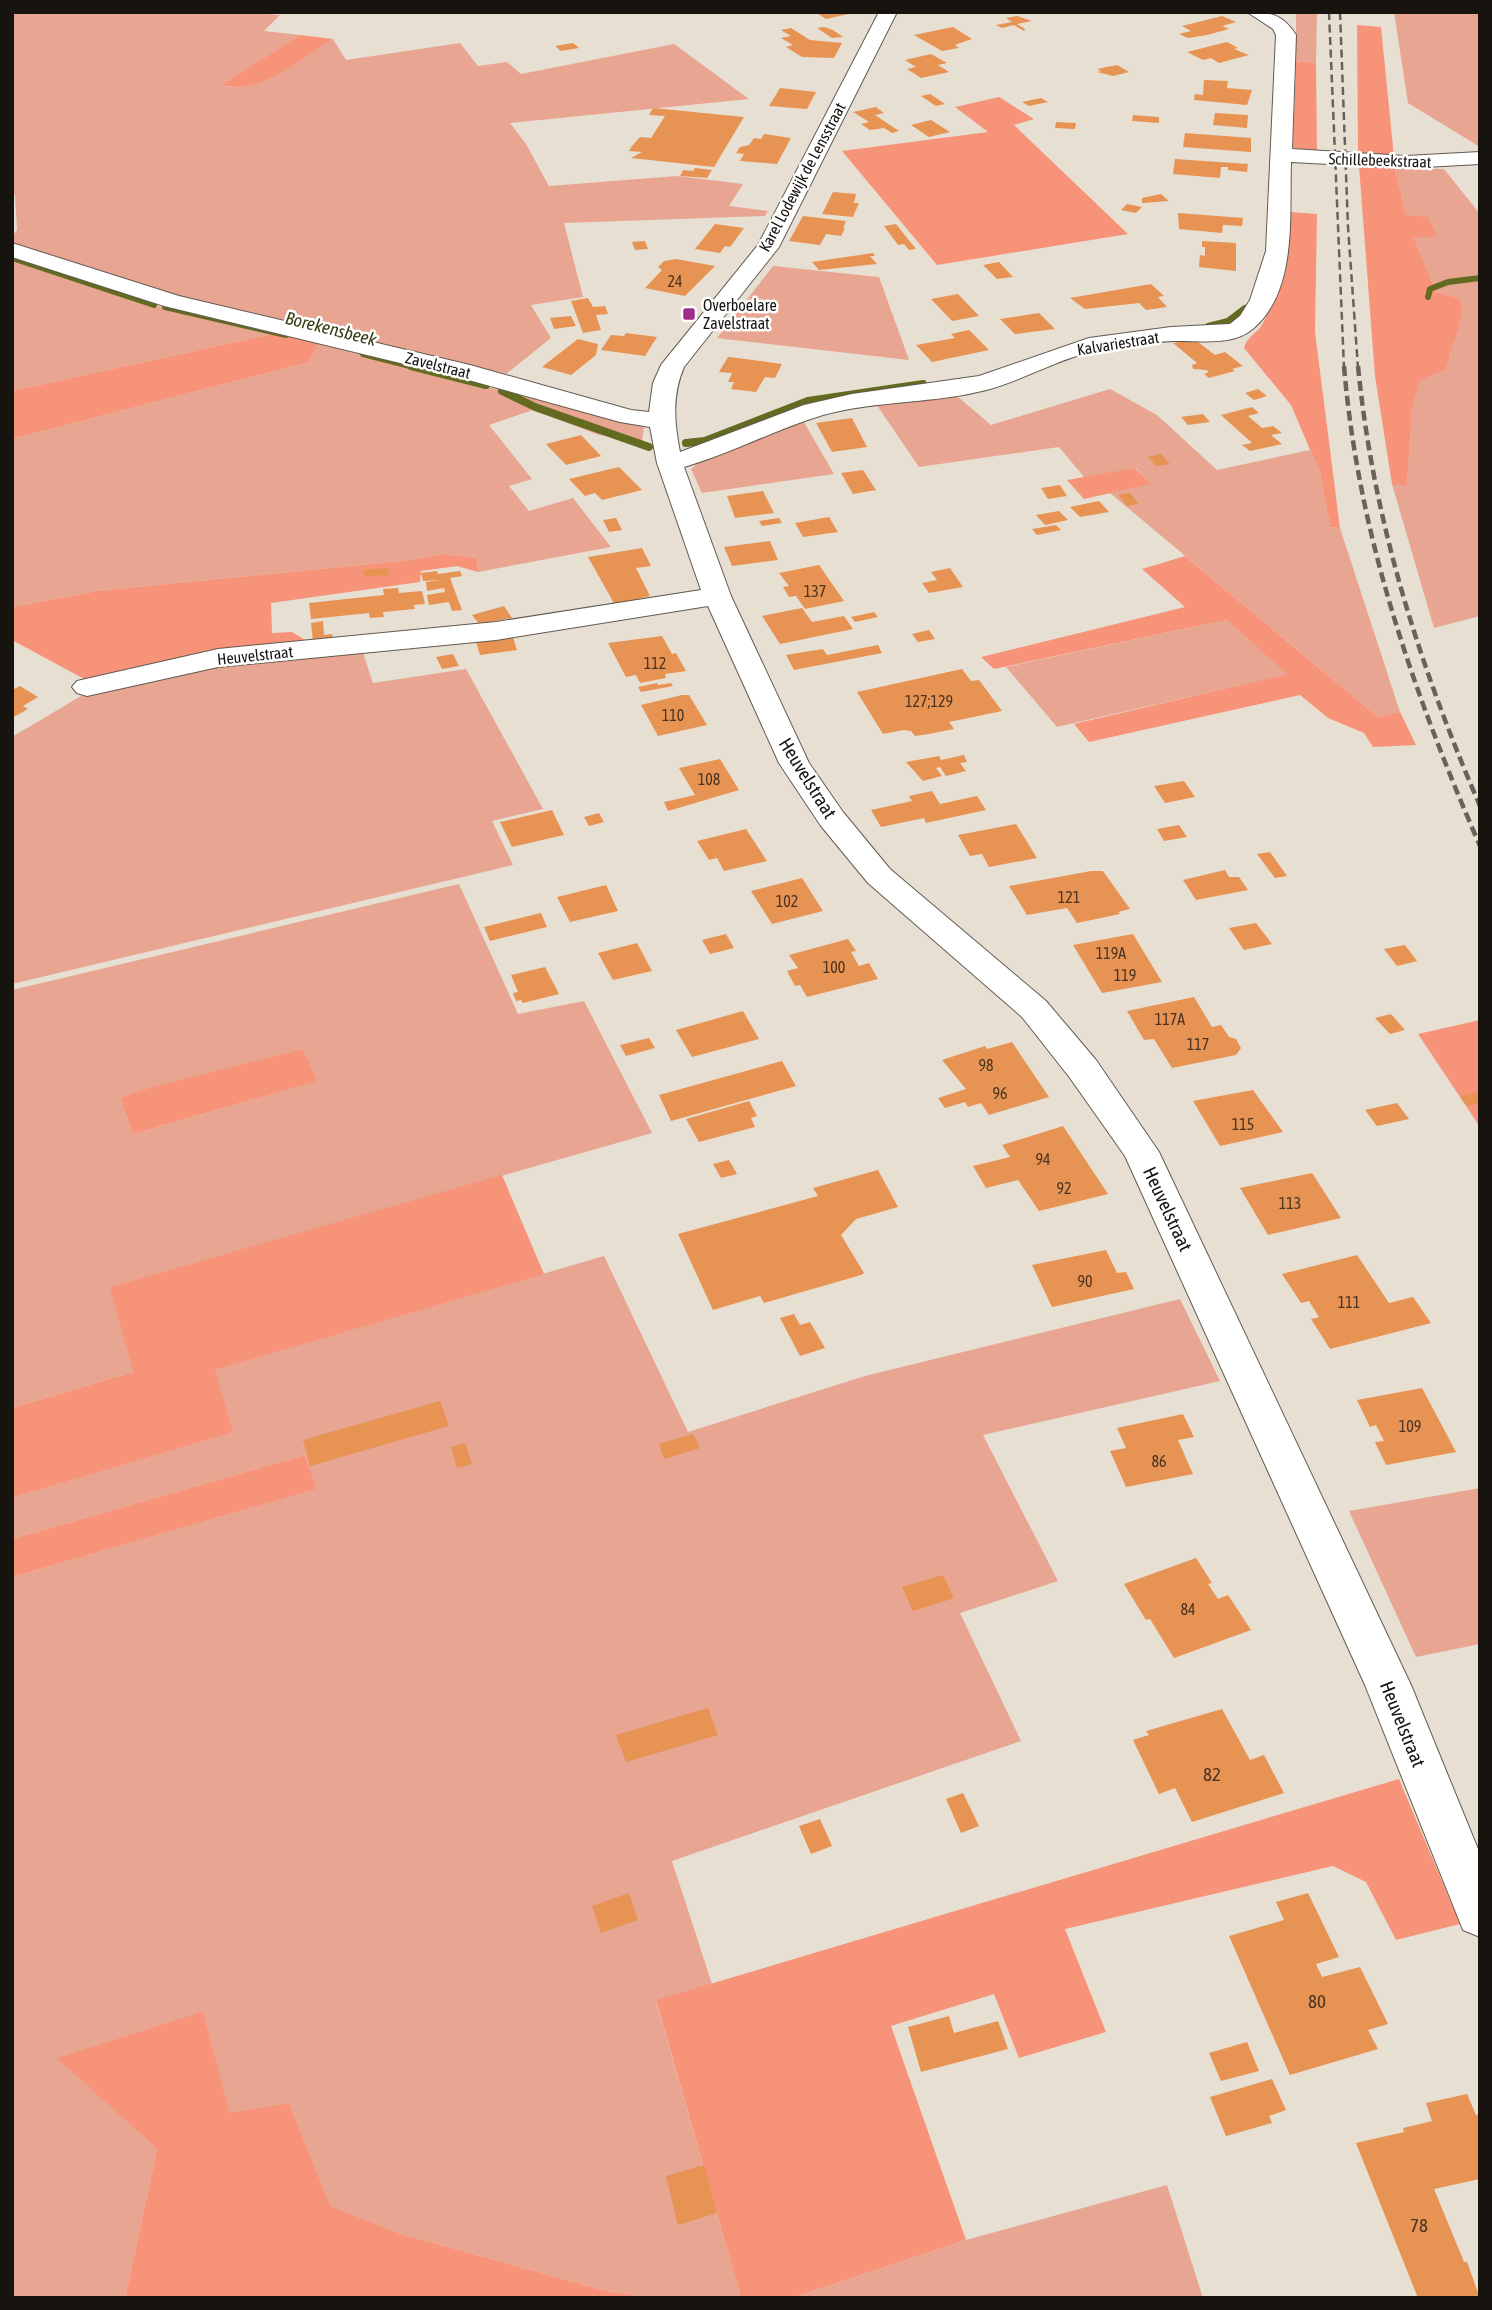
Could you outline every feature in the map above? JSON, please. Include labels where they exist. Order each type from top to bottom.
[{"type":"street","name":"Karel Lodewijk de Lensstraat","points":[[666,443],[665,383],[673,365],[768,247],[888,12]]},
{"type":"street","name":"Kalvariestraat","points":[[666,443],[713,450],[813,410],[852,401],[983,383],[1089,345],[1141,337],[1227,334],[1240,330],[1253,316],[1271,279],[1277,251],[1286,35],[1280,25],[1256,12]]},
{"type":"street","name":"Schillebeekstraat","points":[[1280,155],[1406,162],[1480,158]]},
{"type":"street","name":"Zavelstraat","points":[[12,250],[172,302],[461,370],[629,417],[666,443]]},
{"type":"street","name":"Heuvelstraat","points":[[666,443],[717,596],[794,763],[832,820],[879,876],[1034,1009],[1083,1069],[1141,1152],[1388,1685],[1480,1914]]},
{"type":"street","name":"Heuvelstraat","points":[[87,687],[218,658],[496,631],[717,596]]},
{"type":"shaded area","points":[[12,12],[239,12],[280,15],[264,31],[300,35],[221,85],[234,87],[263,80],[333,39],[346,60],[460,43],[478,66],[507,62],[521,74],[674,44],[749,99],[510,123],[526,144],[549,186],[677,176],[743,184],[729,206],[768,211],[765,216],[564,223],[583,297],[531,305],[551,338],[506,374],[180,297],[12,246],[12,236],[17,230],[15,195],[12,192]]},
{"type":"shaded area","points":[[1296,12],[1317,12],[1316,63],[1296,61]]},
{"type":"shaded area","points":[[1394,12],[1480,12],[1480,147],[1408,103]]},
{"type":"shaded area","points":[[1357,25],[1381,27],[1394,157],[1358,155]]},
{"type":"shaded area","points":[[300,35],[333,39],[294,65],[265,80],[236,87],[221,85]]},
{"type":"shaded area","points":[[1296,61],[1316,63],[1317,153],[1301,152],[1293,147]]},
{"type":"shaded area","points":[[999,97],[1034,119],[1014,125],[1128,234],[937,265],[842,151],[988,132],[955,107]]},
{"type":"shaded area","points":[[1359,166],[1395,168],[1406,215],[1428,217],[1437,236],[1414,238],[1436,292],[1460,299],[1461,317],[1447,369],[1420,380],[1412,410],[1407,485],[1392,484],[1375,376]]},
{"type":"shaded area","points":[[1395,168],[1444,169],[1480,214],[1480,616],[1434,628],[1392,484],[1407,484],[1412,410],[1420,379],[1447,369],[1461,308],[1459,299],[1436,292],[1414,238],[1437,235],[1406,215]]},
{"type":"shaded area","points":[[1291,212],[1317,214],[1315,332],[1340,528],[1330,527],[1320,473],[1291,405],[1244,348],[1263,323],[1275,296],[1286,255]]},
{"type":"shaded area","points":[[12,258],[157,306],[277,333],[12,391]]},
{"type":"shaded area","points":[[773,266],[879,277],[909,360],[717,338]]},
{"type":"shaded area","points":[[277,333],[319,344],[309,362],[12,439],[12,391]]},
{"type":"shaded area","points":[[319,344],[644,427],[642,441],[599,435],[533,410],[489,425],[532,479],[509,486],[529,511],[573,498],[611,547],[478,572],[477,558],[445,554],[402,561],[97,591],[12,607],[12,439],[309,362]]},
{"type":"shaded area","points":[[1110,389],[1157,415],[1217,470],[1310,450],[1320,473],[1330,527],[1340,528],[1400,712],[1378,717],[1110,493],[1150,484],[1136,468],[1085,478],[1059,447],[919,467],[874,401],[951,391],[991,425]]},
{"type":"shaded area","points":[[801,417],[834,474],[702,493],[691,469],[699,462]]},
{"type":"shaded area","points":[[1135,468],[1151,484],[1084,499],[1067,480]]},
{"type":"shaded area","points":[[445,554],[477,558],[478,572],[457,566],[421,571],[420,582],[271,603],[272,633],[292,632],[308,642],[88,681],[12,640],[12,607],[97,591],[402,561]]},
{"type":"shaded area","points":[[1185,556],[1378,717],[1400,712],[1416,745],[1373,747],[1364,733],[1328,718],[1300,695],[1089,742],[1074,724],[1287,674],[1227,620],[994,669],[981,657],[1185,607],[1142,569]]},
{"type":"shaded area","points":[[1227,620],[1288,674],[1057,727],[1006,667]]},
{"type":"shaded area","points":[[360,644],[373,683],[466,669],[543,809],[492,821],[513,865],[12,984],[12,737],[81,696],[97,691],[88,681]]},
{"type":"shaded area","points":[[459,884],[518,1014],[584,1001],[652,1133],[111,1287],[133,1372],[12,1408],[12,990]],"holes":[[[303,1049],[316,1081],[133,1134],[120,1098]]]},
{"type":"shaded area","points":[[1480,1020],[1480,1127],[1418,1034]]},
{"type":"shaded area","points":[[303,1049],[317,1081],[133,1134],[120,1098]]},
{"type":"shaded area","points":[[502,1175],[544,1274],[215,1370],[233,1432],[12,1498],[12,1408],[133,1372],[110,1287]]},
{"type":"shaded area","points":[[604,1256],[688,1432],[865,1376],[1180,1299],[1220,1381],[983,1435],[1058,1581],[960,1613],[1021,1741],[672,1861],[712,1984],[656,2001],[741,2298],[650,2298],[606,2291],[401,2234],[329,2206],[289,2103],[230,2114],[203,2011],[58,2058],[157,2149],[125,2298],[12,2298],[12,1577],[315,1489],[305,1455],[12,1539],[12,1498],[232,1432],[214,1370]]},
{"type":"shaded area","points":[[305,1455],[316,1489],[12,1577],[12,1539]]},
{"type":"shaded area","points":[[1480,1488],[1480,1644],[1416,1657],[1349,1511]]},
{"type":"shaded area","points":[[1399,1779],[1460,1924],[1396,1940],[1366,1882],[1333,1866],[1065,1929],[1106,2032],[1019,2058],[994,1994],[891,2026],[966,2240],[792,2298],[741,2298],[656,2000]]},
{"type":"shaded area","points":[[203,2011],[230,2113],[289,2103],[330,2206],[401,2234],[606,2291],[650,2298],[125,2298],[157,2149],[57,2058]]},
{"type":"shaded area","points":[[1167,2185],[1203,2298],[792,2298],[966,2240]]},
{"type":"building","points":[[815,12],[853,12],[853,13],[826,19]]},
{"type":"building","points":[[1017,16],[1032,21],[1017,24],[1025,29],[1024,31],[1014,25],[1002,28],[996,25],[1012,22],[1006,18]]},
{"type":"building","points":[[1222,16],[1236,22],[1222,26],[1229,29],[1207,35],[1188,38],[1179,34],[1191,31],[1182,26]]},
{"type":"building","points":[[824,27],[843,37],[832,38],[817,28]]},
{"type":"building","points":[[953,27],[972,39],[955,45],[959,48],[942,51],[914,35]]},
{"type":"building","points":[[791,28],[810,40],[842,43],[834,58],[802,57],[786,47],[793,45],[781,38],[791,36],[781,30]]},
{"type":"building","points":[[1227,42],[1238,48],[1234,49],[1249,55],[1219,63],[1211,58],[1203,60],[1187,52]]},
{"type":"building","points":[[573,43],[579,48],[561,51],[555,46]]},
{"type":"building","points":[[931,54],[947,63],[938,65],[949,72],[921,78],[907,69],[916,67],[905,60]]},
{"type":"building","points":[[1117,65],[1129,72],[1113,76],[1097,72],[1101,71],[1097,69]]},
{"type":"building","points":[[1204,80],[1228,81],[1227,88],[1252,90],[1247,105],[1194,100],[1195,94],[1203,95]]},
{"type":"building","points":[[780,88],[816,92],[807,109],[769,106]]},
{"type":"building","points":[[930,94],[945,104],[936,106],[921,96]]},
{"type":"building","points":[[1041,98],[1048,102],[1029,106],[1022,102]]},
{"type":"building","points":[[876,107],[884,113],[875,115],[899,131],[892,133],[884,128],[870,130],[861,124],[869,122],[853,112]]},
{"type":"building","points":[[653,108],[744,117],[714,167],[631,158],[642,152],[629,151],[632,146],[640,137],[651,138],[665,116],[649,115]]},
{"type":"building","points":[[1215,113],[1248,115],[1247,128],[1213,125]]},
{"type":"building","points":[[1133,115],[1159,117],[1159,123],[1132,121]]},
{"type":"building","points":[[931,120],[950,132],[929,137],[911,125]]},
{"type":"building","points":[[1056,122],[1076,123],[1075,129],[1055,128]]},
{"type":"building","points":[[1185,133],[1251,138],[1251,152],[1183,147]]},
{"type":"building","points":[[764,134],[791,138],[777,164],[740,161],[744,154],[736,153],[740,147],[749,145],[754,138],[761,139]]},
{"type":"building","points":[[1175,159],[1248,164],[1247,172],[1221,167],[1220,178],[1173,174]]},
{"type":"building","points":[[695,168],[712,170],[707,178],[680,176],[683,170],[693,171]]},
{"type":"building","points":[[833,192],[856,194],[854,203],[859,203],[853,217],[822,214]]},
{"type":"building","points":[[1161,194],[1169,201],[1142,203],[1142,198]]},
{"type":"building","points":[[1127,204],[1142,207],[1136,213],[1121,210]]},
{"type":"building","points":[[1178,213],[1243,218],[1242,226],[1223,225],[1222,233],[1179,229]]},
{"type":"building","points":[[803,216],[846,221],[845,228],[841,236],[826,234],[820,245],[789,241]]},
{"type":"building","points":[[715,224],[744,228],[730,247],[725,246],[720,253],[695,249]]},
{"type":"building","points":[[896,224],[916,249],[909,250],[904,244],[898,245],[884,226]]},
{"type":"building","points":[[645,241],[648,249],[635,250],[632,242]]},
{"type":"building","points":[[1202,241],[1236,243],[1236,271],[1199,267],[1200,255],[1205,256]]},
{"type":"building","points":[[873,253],[875,256],[870,256],[877,264],[819,270],[812,262]]},
{"type":"building","points":[[676,259],[715,266],[685,296],[645,288],[662,270],[658,267],[664,261]]},
{"type":"building","points":[[999,262],[1013,277],[997,279],[983,265]]},
{"type":"building","points":[[1151,284],[1164,296],[1158,297],[1167,307],[1146,310],[1139,303],[1085,309],[1070,298]]},
{"type":"building","points":[[958,294],[979,316],[952,321],[931,299]]},
{"type":"building","points":[[588,298],[593,307],[605,306],[608,314],[596,315],[601,330],[583,333],[571,301]]},
{"type":"building","points":[[1039,313],[1055,329],[1015,334],[1000,319]]},
{"type":"building","points":[[571,316],[576,326],[554,329],[550,318]]},
{"type":"building","points":[[969,330],[989,350],[932,362],[916,345],[955,338],[951,334]]},
{"type":"building","points":[[626,333],[657,337],[645,356],[601,350],[611,335],[624,336]]},
{"type":"building","points":[[578,339],[598,344],[596,355],[571,375],[542,367]]},
{"type":"building","points":[[1194,339],[1215,355],[1225,352],[1243,366],[1209,378],[1204,374],[1209,372],[1206,370],[1193,369],[1192,365],[1197,363],[1173,343]]},
{"type":"building","points":[[728,357],[782,364],[775,378],[765,377],[756,392],[731,389],[734,382],[728,382],[732,373],[719,372]]},
{"type":"building","points":[[1258,389],[1267,396],[1254,400],[1245,393]]},
{"type":"building","points":[[1252,407],[1259,413],[1248,416],[1262,428],[1273,426],[1282,433],[1271,435],[1282,444],[1250,451],[1242,445],[1252,443],[1221,415]]},
{"type":"building","points":[[1203,414],[1210,422],[1188,425],[1181,417]]},
{"type":"building","points":[[852,418],[867,447],[832,452],[816,423]]},
{"type":"building","points":[[581,435],[601,456],[566,465],[546,444]]},
{"type":"building","points":[[1161,454],[1170,464],[1156,466],[1148,457]]},
{"type":"building","points":[[619,467],[642,490],[602,500],[595,493],[585,496],[569,479]]},
{"type":"building","points":[[863,470],[876,490],[853,494],[841,473]]},
{"type":"building","points":[[1060,485],[1067,496],[1048,499],[1041,488]]},
{"type":"building","points":[[763,491],[774,513],[735,518],[727,496]]},
{"type":"building","points":[[1130,493],[1139,504],[1127,506],[1118,495]]},
{"type":"building","points":[[1099,501],[1109,512],[1080,517],[1070,507]]},
{"type":"building","points":[[1059,511],[1068,520],[1045,525],[1036,515]]},
{"type":"building","points":[[829,517],[838,532],[803,537],[795,523]]},
{"type":"building","points":[[616,518],[622,530],[609,532],[603,520]]},
{"type":"building","points":[[779,518],[782,523],[762,526],[759,521]]},
{"type":"building","points":[[1056,525],[1061,530],[1037,535],[1032,529]]},
{"type":"building","points":[[770,541],[778,560],[732,566],[724,547]]},
{"type":"building","points":[[642,548],[651,566],[636,568],[650,596],[615,605],[588,557]]},
{"type":"building","points":[[819,565],[844,601],[805,609],[796,596],[789,597],[783,587],[789,586],[779,573]]},
{"type":"building","points":[[388,568],[389,575],[364,577],[363,570]]},
{"type":"building","points":[[950,568],[963,587],[929,593],[922,583],[937,580],[931,572]]},
{"type":"building","points":[[437,571],[438,574],[460,571],[462,576],[450,578],[462,610],[452,611],[449,602],[429,605],[427,595],[445,592],[444,588],[427,591],[426,582],[441,580],[423,581],[421,573]]},
{"type":"building","points":[[398,588],[399,593],[422,591],[425,604],[414,605],[415,609],[383,612],[384,617],[370,618],[369,613],[311,619],[309,603],[384,595],[383,589]]},
{"type":"building","points":[[504,606],[512,618],[479,624],[472,615]]},
{"type":"building","points":[[802,608],[812,622],[844,616],[853,629],[780,644],[762,616]]},
{"type":"building","points":[[874,612],[878,617],[855,622],[851,617]]},
{"type":"building","points":[[323,621],[324,635],[332,634],[333,639],[313,641],[311,623]]},
{"type":"building","points":[[929,630],[935,639],[918,642],[912,634]]},
{"type":"building","points":[[662,636],[686,671],[665,674],[666,678],[640,683],[636,675],[626,677],[608,643]]},
{"type":"building","points":[[513,637],[517,650],[480,655],[476,642]]},
{"type":"building","points":[[878,645],[882,653],[794,670],[786,655],[823,649],[827,655]]},
{"type":"building","points":[[453,654],[459,666],[442,669],[436,657]]},
{"type":"building","points":[[962,669],[971,681],[979,680],[1002,711],[949,722],[954,729],[929,734],[915,736],[911,731],[904,730],[883,734],[857,692]]},
{"type":"building","points":[[671,683],[673,686],[641,692],[638,687]]},
{"type":"building","points":[[20,686],[38,697],[23,706],[28,709],[12,718],[12,690]]},
{"type":"building","points":[[689,695],[707,725],[658,736],[641,705]]},
{"type":"building","points":[[964,755],[967,762],[960,763],[966,771],[946,776],[940,767],[936,768],[942,776],[923,781],[906,762],[939,756],[941,760]]},
{"type":"building","points":[[720,759],[739,790],[668,811],[664,802],[695,795],[679,768]]},
{"type":"building","points":[[1184,781],[1195,797],[1165,803],[1154,786]]},
{"type":"building","points":[[932,791],[940,804],[977,796],[986,810],[926,823],[924,818],[881,827],[871,810],[912,801],[909,796]]},
{"type":"building","points":[[552,810],[564,835],[512,847],[500,822]]},
{"type":"building","points":[[599,813],[604,822],[589,826],[584,817]]},
{"type":"building","points":[[1016,824],[1037,858],[989,867],[982,854],[970,856],[958,835]]},
{"type":"building","points":[[1179,825],[1187,837],[1164,841],[1157,829]]},
{"type":"building","points":[[746,829],[767,861],[724,871],[717,858],[709,860],[697,841]]},
{"type":"building","points":[[1270,852],[1287,876],[1275,878],[1257,854]]},
{"type":"building","points":[[1225,870],[1229,877],[1239,877],[1248,890],[1196,900],[1183,880]]},
{"type":"building","points":[[1103,871],[1130,909],[1118,912],[1120,914],[1077,923],[1067,908],[1027,915],[1009,886]]},
{"type":"building","points":[[802,878],[823,911],[772,924],[751,891]]},
{"type":"building","points":[[606,885],[618,911],[570,922],[557,897]]},
{"type":"building","points":[[541,913],[547,927],[490,941],[484,927]]},
{"type":"building","points":[[1256,923],[1272,944],[1244,950],[1229,928]]},
{"type":"building","points":[[726,934],[734,948],[710,954],[702,940]]},
{"type":"building","points":[[1133,934],[1162,982],[1102,993],[1073,945]]},
{"type":"building","points":[[848,939],[856,951],[851,952],[859,966],[869,963],[878,979],[807,997],[800,985],[795,986],[787,971],[798,968],[789,955]]},
{"type":"building","points":[[637,943],[652,971],[613,980],[598,953]]},
{"type":"building","points":[[1405,945],[1417,961],[1397,966],[1384,949]]},
{"type":"building","points":[[545,967],[559,994],[523,1003],[521,1000],[516,1001],[513,993],[518,992],[511,975]]},
{"type":"building","points":[[1194,997],[1212,1027],[1221,1025],[1229,1037],[1236,1039],[1241,1048],[1236,1055],[1172,1068],[1154,1039],[1144,1040],[1127,1011]]},
{"type":"building","points":[[743,1011],[759,1039],[692,1057],[676,1030]]},
{"type":"building","points":[[1391,1014],[1405,1030],[1390,1034],[1375,1018]]},
{"type":"building","points":[[649,1038],[655,1048],[626,1056],[620,1045]]},
{"type":"building","points":[[1012,1042],[1049,1097],[989,1115],[981,1103],[968,1107],[965,1102],[945,1108],[938,1098],[966,1089],[942,1060],[985,1046],[987,1049]]},
{"type":"building","points":[[782,1061],[796,1086],[671,1121],[659,1095]]},
{"type":"building","points":[[1253,1090],[1283,1132],[1220,1146],[1193,1101]]},
{"type":"building","points":[[1479,1092],[1480,1103],[1467,1106],[1460,1096]]},
{"type":"building","points":[[749,1101],[757,1116],[751,1118],[755,1127],[699,1142],[686,1119]]},
{"type":"building","points":[[1397,1103],[1409,1119],[1377,1126],[1365,1110]]},
{"type":"building","points":[[1063,1126],[1108,1194],[1039,1211],[1018,1180],[986,1188],[973,1166],[1010,1157],[1002,1145]]},
{"type":"building","points":[[729,1160],[737,1174],[721,1178],[713,1164]]},
{"type":"building","points":[[878,1170],[898,1207],[856,1219],[841,1235],[864,1273],[764,1303],[760,1296],[713,1310],[678,1234],[818,1196],[813,1188]]},
{"type":"building","points":[[1312,1173],[1341,1218],[1268,1235],[1240,1188]]},
{"type":"building","points":[[1106,1250],[1117,1273],[1126,1272],[1134,1289],[1052,1307],[1032,1265]]},
{"type":"building","points":[[1357,1255],[1389,1303],[1413,1297],[1431,1323],[1330,1349],[1311,1319],[1319,1317],[1309,1301],[1301,1303],[1282,1274]]},
{"type":"building","points":[[794,1314],[800,1325],[810,1322],[825,1348],[800,1356],[780,1318]]},
{"type":"building","points":[[1422,1388],[1456,1452],[1386,1465],[1375,1442],[1384,1441],[1376,1425],[1370,1427],[1357,1400]]},
{"type":"building","points":[[440,1401],[449,1426],[310,1466],[303,1440]]},
{"type":"building","points":[[1183,1414],[1194,1437],[1178,1440],[1193,1474],[1126,1487],[1110,1451],[1126,1448],[1117,1428]]},
{"type":"building","points":[[693,1434],[700,1448],[664,1459],[659,1444]]},
{"type":"building","points":[[465,1443],[472,1464],[457,1468],[451,1447]]},
{"type":"building","points":[[1196,1558],[1212,1583],[1208,1584],[1218,1599],[1228,1595],[1251,1630],[1174,1658],[1124,1584]]},
{"type":"building","points":[[943,1575],[954,1598],[913,1611],[902,1587]]},
{"type":"building","points":[[708,1708],[718,1735],[626,1762],[616,1735]]},
{"type":"building","points":[[1222,1709],[1250,1760],[1264,1755],[1284,1793],[1192,1822],[1175,1788],[1159,1794],[1133,1740],[1149,1735],[1146,1731]]},
{"type":"building","points":[[963,1793],[979,1826],[961,1833],[946,1799]]},
{"type":"building","points":[[820,1819],[832,1846],[811,1854],[799,1826]]},
{"type":"building","points":[[629,1893],[638,1920],[601,1933],[592,1906]]},
{"type":"building","points":[[1308,1893],[1339,1957],[1316,1964],[1322,1977],[1360,1967],[1388,2024],[1368,2030],[1378,2049],[1290,2075],[1229,1936],[1284,1920],[1276,1902]]},
{"type":"building","points":[[949,2016],[954,2033],[998,2021],[1008,2049],[921,2072],[908,2027]]},
{"type":"building","points":[[1247,2042],[1259,2071],[1221,2081],[1209,2053]]},
{"type":"building","points":[[1272,2079],[1286,2110],[1269,2116],[1272,2123],[1226,2136],[1210,2097]]},
{"type":"building","points":[[1467,2094],[1476,2115],[1480,2114],[1480,2179],[1434,2189],[1480,2298],[1418,2298],[1356,2143],[1404,2132],[1403,2128],[1432,2121],[1426,2103]]},
{"type":"building","points":[[704,2165],[717,2213],[678,2225],[666,2176]]},
{"type":"waterway","name":"Borekensbeek","points":[[12,258],[154,305]]},
{"type":"waterway","name":"Borekensbeek","points":[[1428,297],[1430,289],[1448,282],[1480,278]]},
{"type":"waterway","name":"Borekensbeek","points":[[165,307],[286,335]]},
{"type":"waterway","name":"Borekensbeek","points":[[1208,326],[1228,321],[1245,308]]},
{"type":"waterway","name":"Borekensbeek","points":[[363,354],[418,368]]},
{"type":"waterway","name":"Borekensbeek","points":[[411,366],[486,385]]},
{"type":"waterway","name":"Borekensbeek","points":[[686,443],[705,441],[808,401],[923,384]]},
{"type":"waterway","name":"Borekensbeek","points":[[502,391],[535,407],[649,447]]},
{"type":"railway","points":[[1329,12],[1344,368]]},
{"type":"railway","points":[[1340,12],[1348,227],[1358,368]]},
{"type":"railway","points":[[1344,366],[1351,429],[1362,490],[1392,611],[1432,730],[1480,846]]},
{"type":"railway","points":[[1358,366],[1375,480],[1402,591],[1437,699],[1480,806]]},
{"type":"place","name":"Overboelare Zavelstraat","points":[[689,314]]}]
